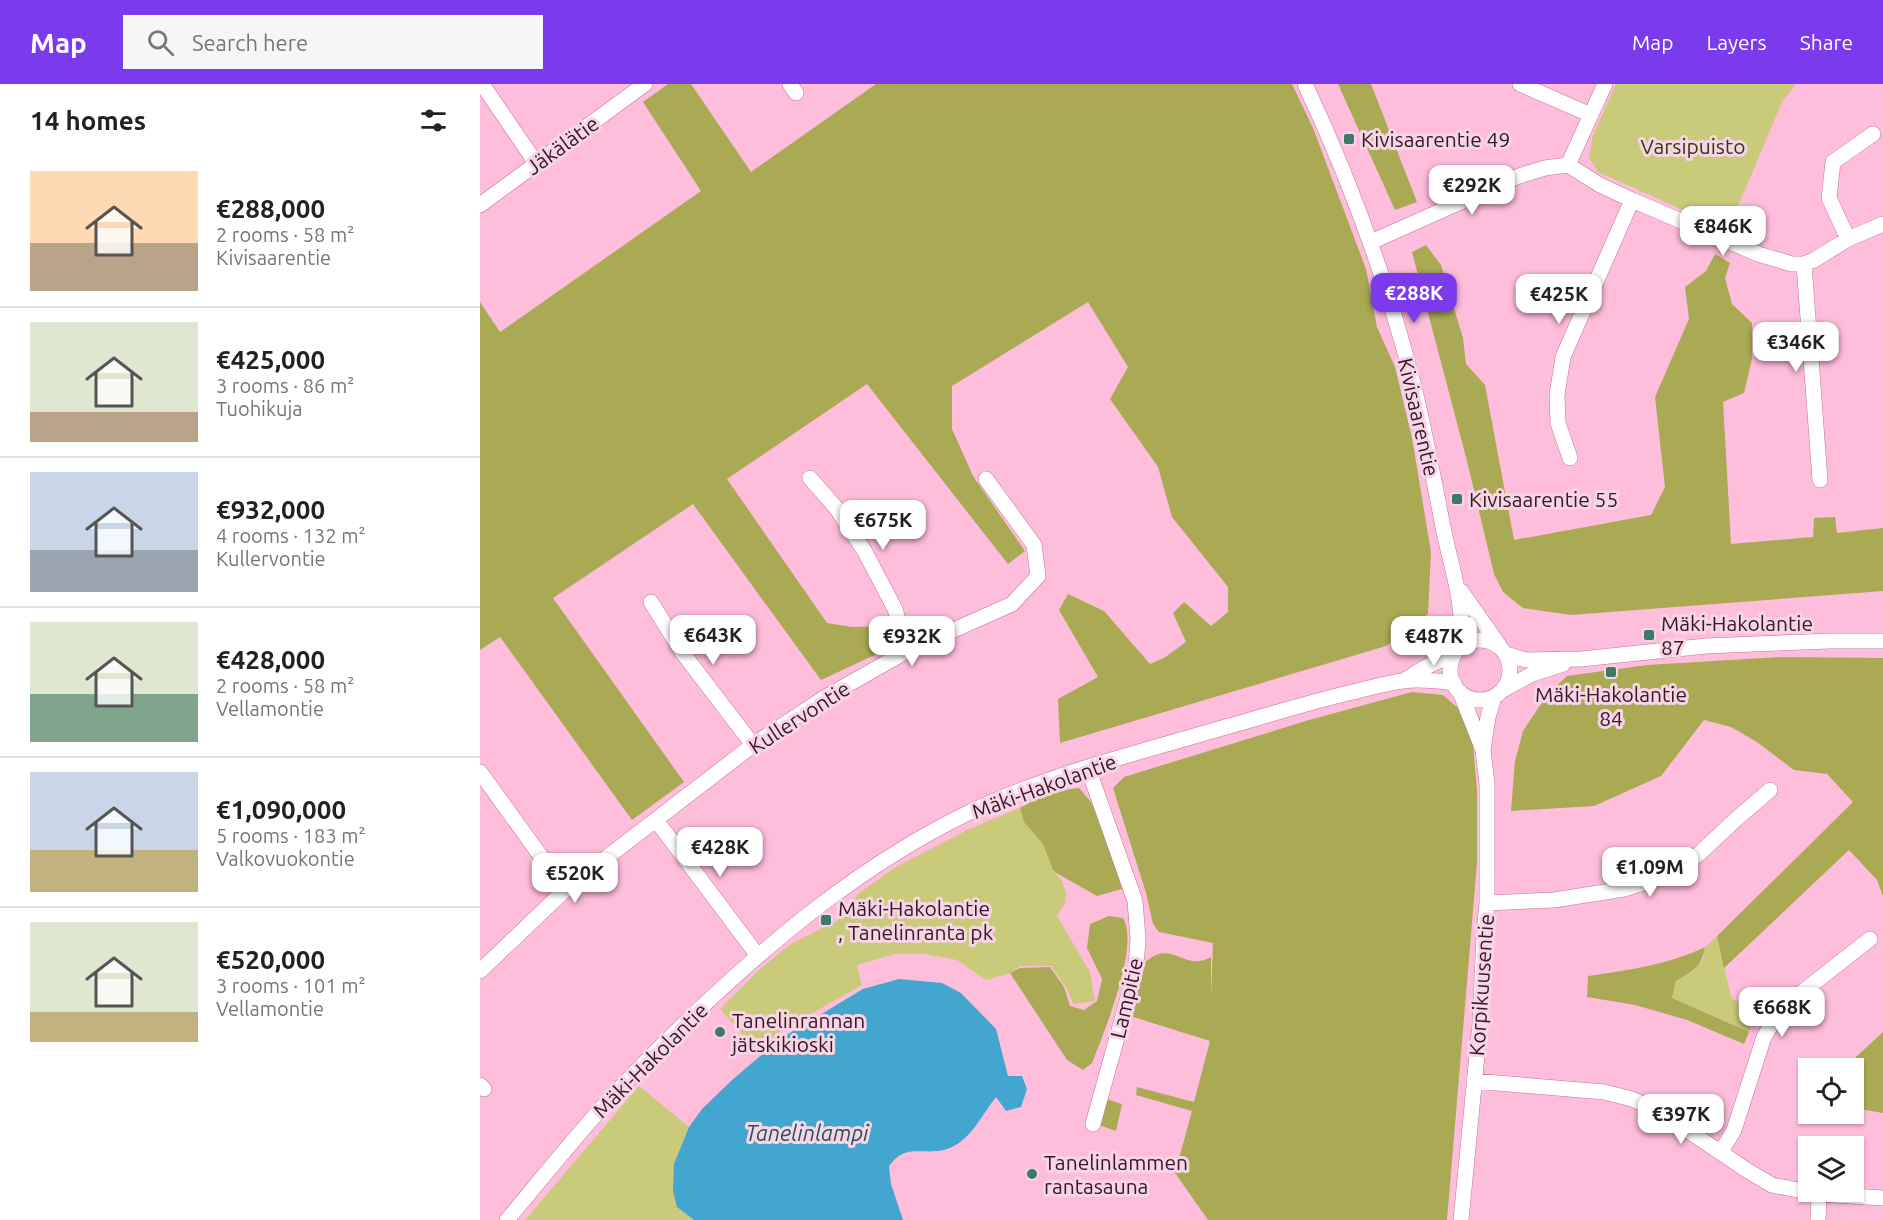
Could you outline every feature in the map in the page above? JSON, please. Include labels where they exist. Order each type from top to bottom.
[{"type":"street","points":[[482,84],[536,163]]},
{"type":"street","name":"Jäkälätie","points":[[480,205],[645,84]]},
{"type":"street","name":"Kivisaarentie","points":[[1305,84],[1334,148],[1371,242],[1411,374],[1445,537],[1458,586],[1462,621],[1458,650]]},
{"type":"street","points":[[1520,84],[1591,115]]},
{"type":"street","points":[[1568,165],[1605,84]]},
{"type":"street","points":[[1848,239],[1829,198],[1833,162],[1873,134]]},
{"type":"street","points":[[1371,242],[1519,176],[1545,168],[1568,165],[1600,185],[1632,200],[1758,254],[1792,264],[1804,264],[1814,260],[1848,239],[1883,224]]},
{"type":"street","points":[[1570,458],[1558,423],[1557,395],[1563,357],[1632,200]]},
{"type":"street","points":[[1804,264],[1820,480]]},
{"type":"street","points":[[810,478],[837,509],[866,552],[895,609],[907,651]]},
{"type":"street","name":"Kullervontie","points":[[480,971],[567,888],[753,745],[824,698],[907,651],[1012,604],[1038,576],[1034,545],[986,478]]},
{"type":"street","name":"Kivisaarentie","points":[[1458,586],[1503,651]]},
{"type":"street","points":[[651,603],[682,652],[753,745]]},
{"type":"street","points":[[1498,694],[1508,683],[1510,673],[1510,663],[1503,651],[1493,642],[1484,640],[1467,643],[1458,650],[1450,668],[1457,688],[1476,700],[1498,694],[1532,674],[1581,659]]},
{"type":"street","points":[[1503,651],[1526,660],[1581,659],[1706,646],[1883,641]]},
{"type":"street","name":"Mäki-Hakolantie","points":[[1406,680],[1458,650]]},
{"type":"street","name":"Mäki-Hakolantie","points":[[507,1220],[598,1112],[647,1060],[758,956],[819,905],[878,863],[921,837],[971,811],[1022,789],[1314,701],[1406,680],[1434,681],[1457,688]]},
{"type":"street","name":"Korpikuusentie","points":[[1457,688],[1484,750]]},
{"type":"street","name":"Korpikuusentie","points":[[1461,1220],[1480,1024],[1487,903],[1484,750],[1488,717],[1498,694]]},
{"type":"street","name":"Lampitie","points":[[1088,768],[1135,902],[1138,938],[1136,969],[1093,1124]]},
{"type":"street","points":[[480,772],[550,869],[567,888]]},
{"type":"street","points":[[1487,903],[1554,900],[1624,889],[1672,874],[1699,854],[1734,820],[1770,790]]},
{"type":"street","points":[[656,820],[758,956]]},
{"type":"street","points":[[1721,1152],[1734,1130],[1764,1036],[1776,1017],[1802,993],[1870,939]]},
{"type":"street","points":[[1474,1081],[1604,1092],[1632,1099],[1659,1111],[1772,1185],[1798,1190]]},
{"type":"street","points":[[1864,1197],[1883,1198]]},
{"type":"street","points":[[1818,1220],[1819,1202]]},
{"type":"green space","name":"Varsipuisto","points":[[1616,84],[1796,84],[1782,102],[1728,230],[1598,172],[1589,157],[1593,135]]},
{"type":"green space","points":[[1020,808],[1024,822],[1043,844],[1053,870],[1062,881],[1066,893],[1065,903],[1057,916],[1090,972],[1095,1001],[1073,1004],[1068,990],[1051,966],[1020,966],[1010,973],[986,980],[957,960],[925,954],[894,954],[857,965],[862,985],[779,1032],[758,1052],[720,1009],[761,968],[791,944],[837,921],[858,894],[896,867],[969,829]]},
{"type":"green space","points":[[1717,936],[1731,997],[1755,1018],[1749,1032],[1672,998],[1676,980],[1692,972],[1703,960],[1705,947]]},
{"type":"green space","points":[[639,1086],[689,1127],[674,1164],[677,1207],[694,1220],[525,1220]]},
{"type":"shaded area","points":[[668,84],[691,84],[751,172],[876,84],[1292,84],[1313,128],[1366,269],[1377,327],[1395,367],[1412,438],[1431,552],[1428,614],[1386,646],[1060,743],[1058,699],[1098,677],[1059,610],[1068,594],[1104,611],[1150,664],[1164,658],[1186,642],[1173,613],[1184,602],[1211,626],[1228,612],[1228,587],[1172,517],[1158,467],[1110,399],[1128,367],[1088,302],[952,386],[952,429],[973,476],[1025,551],[1008,564],[867,384],[727,479],[827,623],[852,627],[880,626],[894,646],[821,680],[693,504],[553,598],[684,782],[632,820],[500,637],[480,650],[480,302],[500,332],[701,191],[643,102]]},
{"type":"shaded area","points":[[1338,84],[1371,84],[1417,202],[1395,210]]},
{"type":"shaded area","points":[[1426,245],[1441,265],[1463,338],[1466,364],[1485,385],[1514,540],[1651,515],[1665,487],[1655,397],[1689,319],[1685,287],[1706,271],[1715,254],[1730,263],[1725,278],[1732,304],[1752,323],[1752,359],[1744,393],[1723,402],[1731,544],[1813,537],[1814,518],[1835,517],[1837,533],[1883,528],[1883,591],[1571,615],[1523,608],[1503,592],[1494,574],[1412,252]]},
{"type":"shaded area","points":[[1782,657],[1883,658],[1883,896],[1877,880],[1849,850],[1724,968],[1717,936],[1853,802],[1827,774],[1794,770],[1757,742],[1731,727],[1704,720],[1661,776],[1594,806],[1511,811],[1515,761],[1523,731],[1547,695],[1567,676],[1647,665]]},
{"type":"shaded area","points":[[1412,692],[1443,695],[1458,708],[1473,744],[1477,791],[1477,863],[1447,1220],[1208,1220],[1175,1173],[1192,1111],[1136,1095],[1137,1087],[1194,1102],[1210,1041],[1130,1016],[1143,964],[1158,954],[1173,954],[1194,961],[1202,961],[1211,957],[1211,998],[1213,943],[1159,932],[1153,924],[1146,893],[1113,788],[1124,777],[1309,720]]},
{"type":"shaded area","points":[[1079,788],[1091,802],[1110,847],[1122,889],[1097,896],[1058,874],[1053,870],[1043,844],[1024,822],[1020,808],[1049,795]]},
{"type":"shaded area","points":[[1109,916],[1123,918],[1127,931],[1124,968],[1112,1011],[1092,1063],[1083,1070],[1067,1060],[1010,973],[1020,968],[1050,967],[1064,987],[1070,1006],[1084,1010],[1097,1001],[1102,979],[1087,948],[1090,924]]},
{"type":"shaded area","points":[[1705,947],[1702,959],[1696,968],[1676,981],[1672,998],[1749,1032],[1744,1044],[1687,1020],[1635,1005],[1587,997],[1588,976],[1662,963]]},
{"type":"shaded area","points":[[1883,1032],[1883,1113],[1864,1110],[1864,1058],[1855,1058]]},
{"type":"shaded area","points":[[1106,1099],[1122,1104],[1116,1131],[1099,1125]]},
{"type":"water","name":"Tanelinlampi","points":[[899,979],[942,983],[961,993],[996,1029],[1008,1076],[1022,1076],[1027,1089],[1021,1107],[1006,1111],[996,1097],[968,1135],[953,1146],[944,1150],[907,1152],[895,1159],[889,1166],[891,1184],[903,1220],[694,1220],[677,1207],[673,1191],[674,1164],[689,1127],[702,1109],[780,1039],[863,989]]},
{"type":"place","name":"Kivisaarentie 49","points":[[1349,139]]},
{"type":"place","name":"Kivisaarentie 55","points":[[1457,499]]},
{"type":"place","name":"Mäki-Hakolantie 87","points":[[1649,635]]},
{"type":"place","name":"Mäki-Hakolantie 84","points":[[1611,672]]},
{"type":"place","name":"Mäki-Hakolantie , Tanelinranta pk","points":[[826,920]]},
{"type":"place","name":"Tanelinrannan jätskikioski","points":[[720,1032]]},
{"type":"place","name":"Tanelinlammen rantasauna","points":[[1032,1174]]}]
